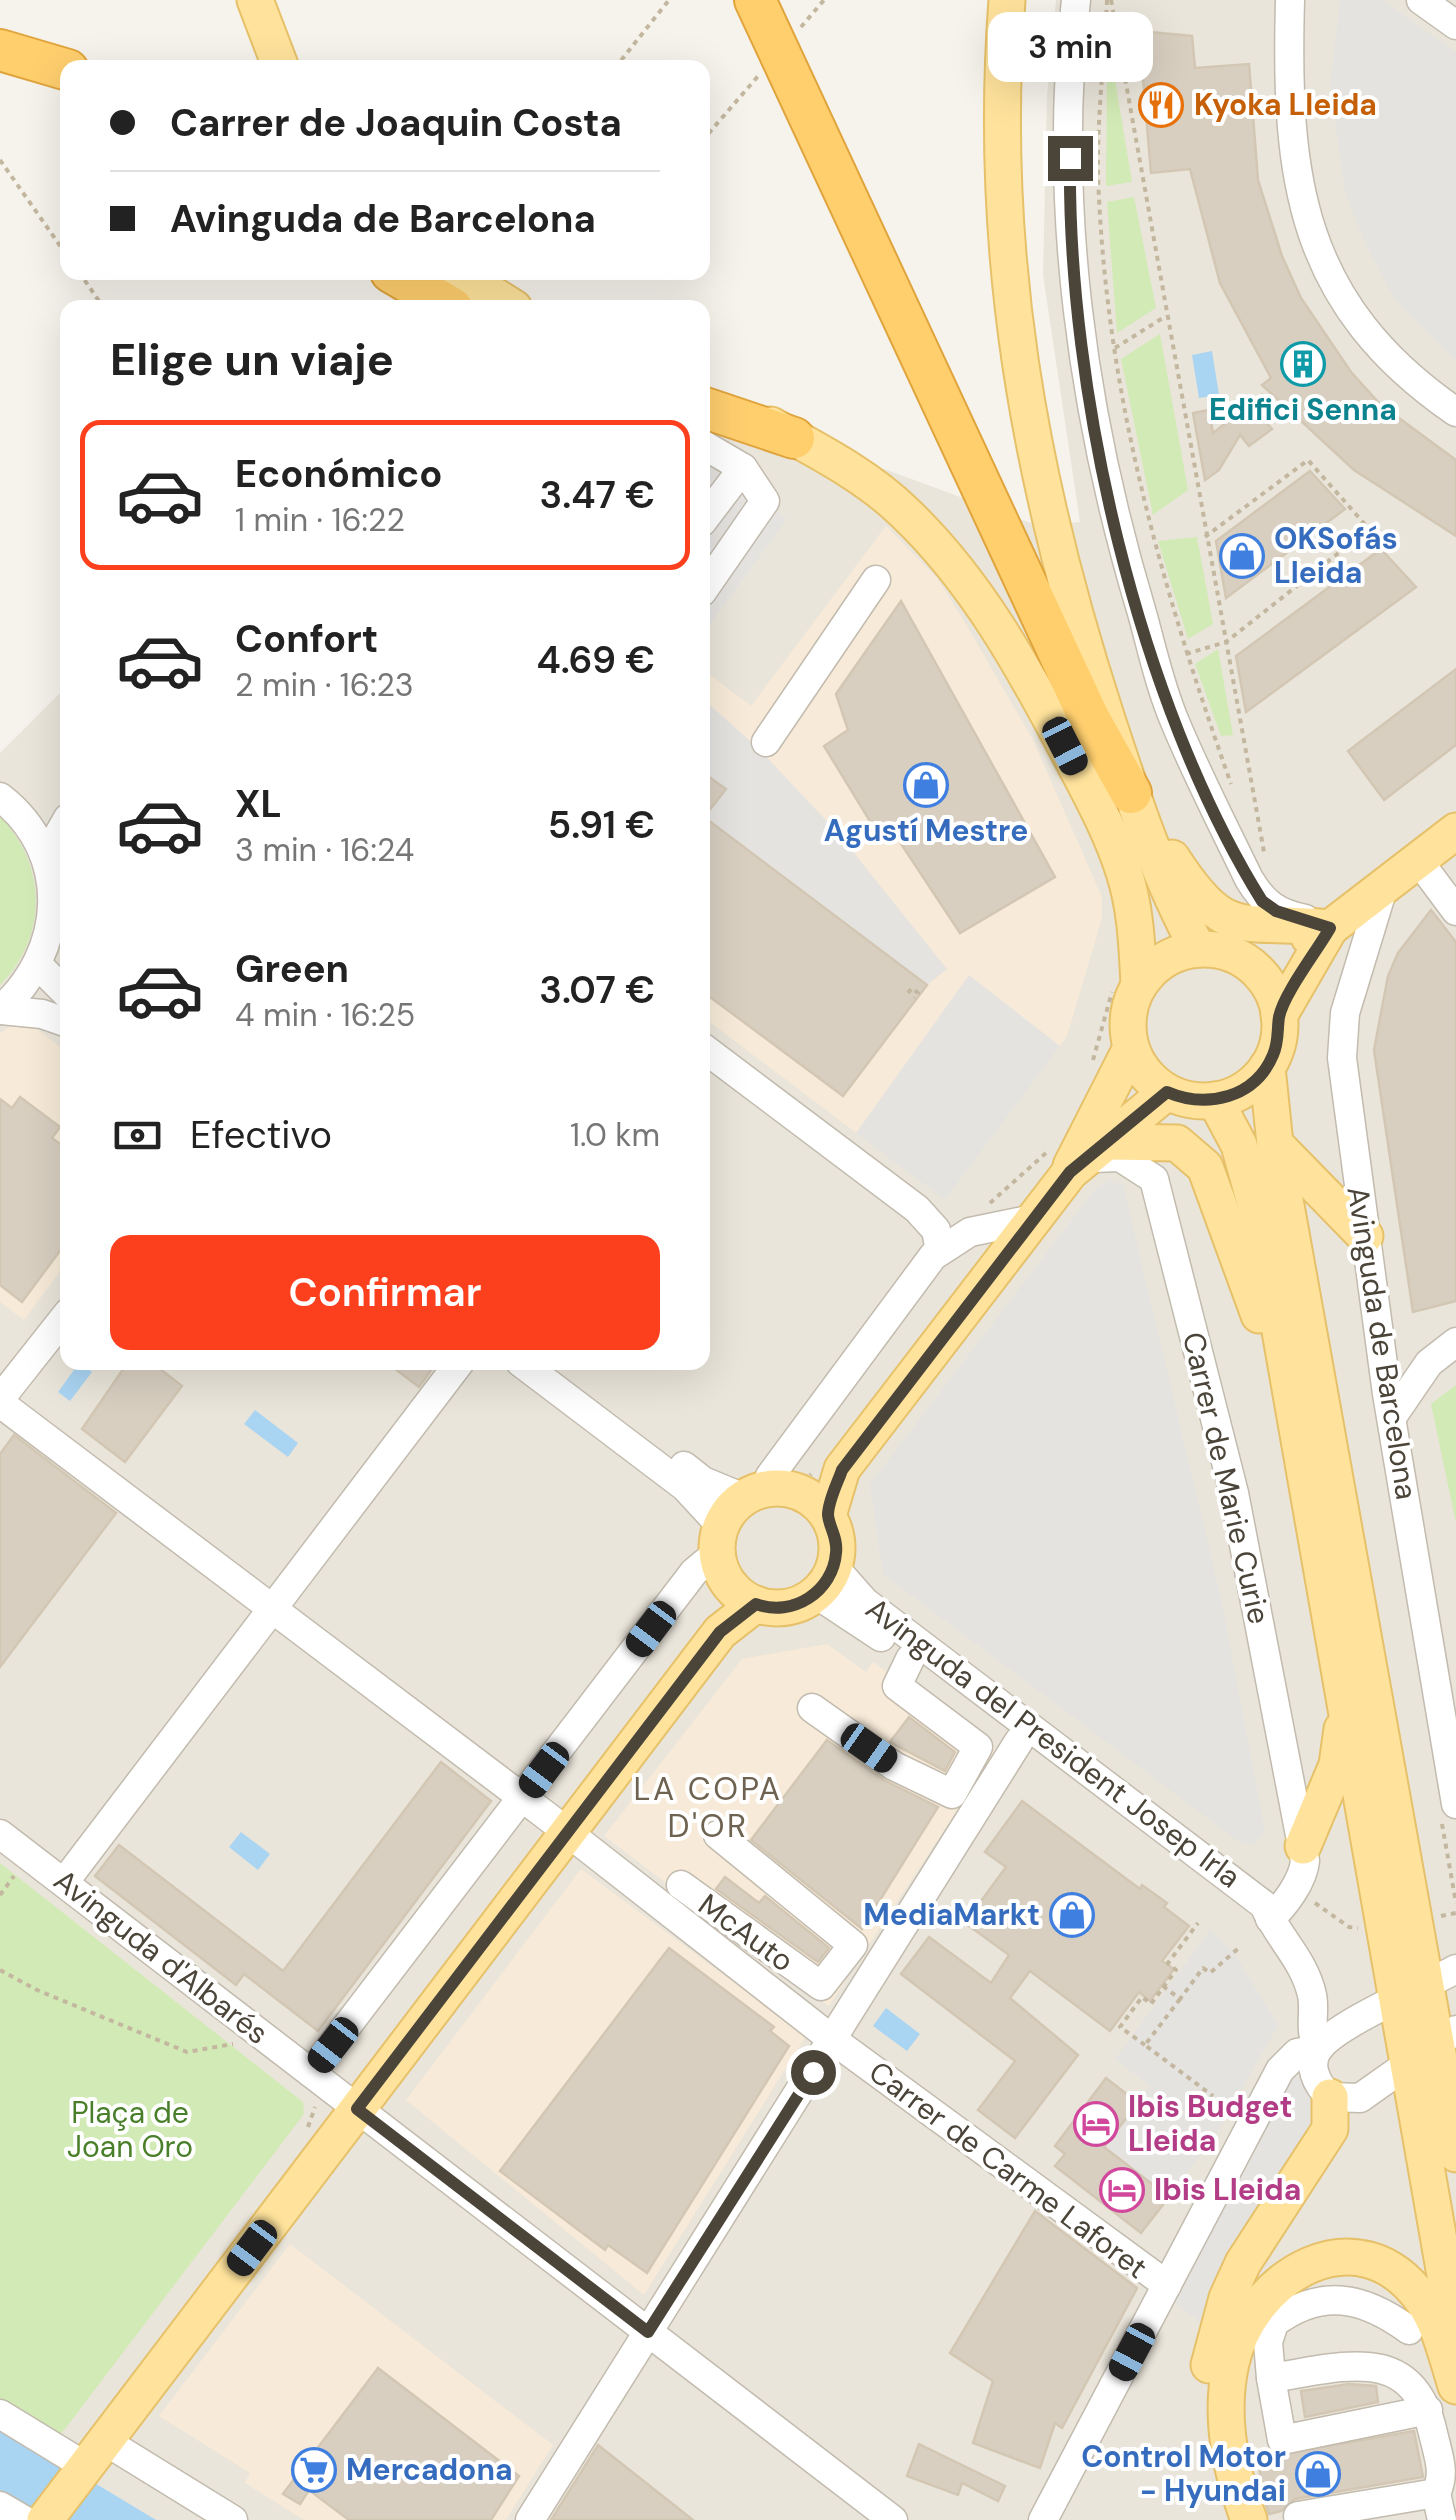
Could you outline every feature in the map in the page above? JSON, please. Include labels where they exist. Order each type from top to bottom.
[{"type":"highway","points":[[755,0],[1089,718],[1131,794]]},
{"type":"highway","points":[[0,50],[60,68]]},
{"type":"highway","points":[[405,280],[438,300]]},
{"type":"highway","points":[[710,436],[794,438]]},
{"type":"main road","points":[[256,0],[278,60]]},
{"type":"main road","points":[[1007,0],[1002,193],[1006,270],[1028,426],[1073,614],[1131,794],[1198,949]]},
{"type":"main road","points":[[470,280],[502,300]]},
{"type":"main road","points":[[710,396],[851,471],[901,508],[942,550],[1012,649],[1103,819],[1120,861],[1135,921],[1139,985],[1128,1016],[1131,1048],[1139,1066],[1167,1092],[1190,1100],[1215,1100],[1244,1089],[1267,1067],[1278,1042],[1279,1016],[1270,986],[1249,963],[1224,951],[1198,949],[1164,960],[1139,985]]},
{"type":"main road","points":[[1131,794],[1193,889],[1222,918],[1263,927],[1330,928]]},
{"type":"main road","points":[[1249,963],[1330,928],[1456,831]]},
{"type":"main road","points":[[1279,1016],[1330,928]]},
{"type":"main road","points":[[1090,1157],[1131,1048]]},
{"type":"main road","points":[[1267,1067],[1275,1144],[1426,1986],[1406,2066],[1456,2338]]},
{"type":"main road","points":[[842,1470],[769,1493],[719,1540],[721,1570],[746,1597],[782,1608],[824,1580],[836,1541],[828,1516],[842,1470],[1034,1219],[1090,1157],[1167,1092]]},
{"type":"main road","points":[[1215,1100],[1239,1145],[1261,1224],[1339,1668],[1426,1986],[1447,2037],[1456,2154]]},
{"type":"main road","points":[[1090,1157],[1177,1143],[1205,1167],[1291,1408]]},
{"type":"main road","points":[[1275,1144],[1365,1236]]},
{"type":"main road","points":[[769,1493],[828,1516]]},
{"type":"main road","points":[[44,2520],[746,1597]]},
{"type":"main road","points":[[1303,1846],[1342,1744],[1339,1668]]},
{"type":"main road","points":[[1228,2520],[1207,2423],[1209,2366],[1218,2328],[1244,2262],[1330,2130],[1325,2059]]},
{"type":"main road","points":[[1249,2520],[1228,2446],[1225,2413],[1232,2361],[1249,2317],[1264,2297],[1302,2266],[1322,2260],[1362,2260],[1380,2266],[1412,2288],[1434,2319],[1456,2386]]},
{"type":"street","points":[[1076,0],[1071,40],[1070,197],[1076,310],[1116,526],[1173,718],[1249,879],[1262,901],[1276,911],[1330,928]]},
{"type":"street","points":[[1290,0],[1287,105],[1297,173],[1316,246],[1347,309],[1395,364],[1456,412]]},
{"type":"street","points":[[1421,0],[1456,26]]},
{"type":"street","points":[[710,442],[743,468],[765,500],[710,580]]},
{"type":"street","points":[[710,511],[743,468]]},
{"type":"street","points":[[766,742],[876,580]]},
{"type":"street","points":[[9,804],[47,814],[60,808]]},
{"type":"street","points":[[9,804],[41,844],[53,882]]},
{"type":"street","points":[[0,1010],[39,966],[53,925],[56,839],[60,832]]},
{"type":"street","points":[[1418,860],[1456,911]]},
{"type":"street","name":"Avinguda de Barcelona","points":[[1384,885],[1353,980],[1342,1034],[1347,1112],[1392,1417],[1456,1804]]},
{"type":"street","points":[[39,966],[60,987]]},
{"type":"street","points":[[0,1010],[42,1014],[60,1021]]},
{"type":"street","points":[[710,1053],[916,1209],[936,1230],[940,1251]]},
{"type":"street","name":"Carrer de Marie Curie","points":[[1090,1157],[1120,1157],[1143,1167],[1154,1179],[1234,1493],[1303,1846]]},
{"type":"street","points":[[916,1209],[970,1232]]},
{"type":"street","points":[[556,1370],[703,1481],[769,1493],[770,1476],[940,1251],[970,1232],[1034,1219]]},
{"type":"street","points":[[0,1401],[60,1323]]},
{"type":"street","points":[[1392,1417],[1403,1394],[1429,1363],[1456,1342]]},
{"type":"street","points":[[1383,1359],[1429,1363]]},
{"type":"street","points":[[72,1872],[454,1370]]},
{"type":"street","points":[[311,2073],[719,1540],[694,1494],[531,1370]]},
{"type":"street","name":"Carrer de Carme Laforet","points":[[0,1401],[567,1832],[833,2040],[1167,2285]]},
{"type":"street","name":"Avinguda del President Josep Irla","points":[[824,1580],[910,1659],[1019,1741],[1256,1916],[1265,1910]]},
{"type":"street","name":"Avinguda del President Josep Irla","points":[[824,1580],[865,1602],[1265,1910],[1292,1946],[1314,2008],[1325,2059]]},
{"type":"street","points":[[812,1708],[894,1766],[946,1795],[952,1794],[978,1747],[897,1686],[910,1659]]},
{"type":"street","points":[[530,2520],[1019,1741]]},
{"type":"street","name":"Avinguda d'Albarés","points":[[0,1834],[893,2520]]},
{"type":"street","name":"McAuto","points":[[681,1885],[823,1987],[852,1941],[718,1835]]},
{"type":"street","points":[[1265,1910],[1294,1894],[1303,1872],[1303,1846]]},
{"type":"street","points":[[1325,2059],[1426,1986]]},
{"type":"street","points":[[1043,2520],[1280,2070],[1297,2053],[1325,2059],[1360,2098],[1447,2037]]},
{"type":"street","points":[[1409,2330],[1372,2306],[1344,2298],[1324,2299],[1274,2324],[1268,2342],[1282,2440],[1428,2410]]},
{"type":"street","points":[[1271,2378],[1362,2364],[1382,2366],[1400,2377],[1428,2410],[1443,2478],[1439,2506],[1298,2516],[1299,2520]]},
{"type":"street","points":[[0,2414],[91,2459],[233,2520]]},
{"type":"street","points":[[0,2506],[24,2520]]},
{"type":"path","points":[[620,60],[669,0]]},
{"type":"path","points":[[1109,0],[1265,853]]},
{"type":"path","points":[[1109,0],[1098,196],[1114,348],[1139,492],[1185,654],[1237,801]]},
{"type":"path","points":[[0,160],[60,246]]},
{"type":"path","points":[[1114,348],[1166,316]]},
{"type":"path","points":[[1185,654],[1226,642],[1369,529],[1308,460],[1206,537]]},
{"type":"path","points":[[908,993],[912,988],[918,992],[916,1000]]},
{"type":"path","points":[[0,1895],[17,1872]]},
{"type":"path","points":[[1294,1894],[1352,1927]]},
{"type":"path","points":[[1198,1922],[1168,1963],[1176,1970],[1151,2004],[1142,1997],[1120,2027],[1213,2096]]},
{"type":"path","points":[[1145,2045],[1203,1968],[1210,1973],[1240,1946]]},
{"type":"path","points":[[0,1970],[187,2052],[238,2043]]},
{"type":"path","points":[[1163,1986],[1180,1999]]},
{"type":"shaded area","points":[[1056,0],[1456,0],[1456,2520],[0,2520],[0,753],[60,693],[60,1370],[710,1370],[710,405],[1036,525],[1080,522],[1043,275],[1047,95]]},
{"type":"shaded area","points":[[1340,0],[1382,0],[1456,52],[1456,361],[1394,298],[1366,245],[1345,192],[1330,87]]},
{"type":"shaded area","points":[[710,462],[716,462],[787,519],[710,624]]},
{"type":"shaded area","points":[[886,526],[937,578],[964,621],[1032,738],[1102,897],[1102,918],[1067,1036],[945,1200],[710,1022],[710,675],[751,706]]},
{"type":"shaded area","points":[[710,705],[758,748],[838,833],[947,969],[927,985],[710,822],[710,809],[725,789],[710,777]]},
{"type":"shaded area","points":[[969,975],[1060,1046],[945,1200],[856,1133]]},
{"type":"shaded area","points":[[15,1023],[30,1024],[60,1047],[60,1271],[24,1320],[0,1302],[0,1033]]},
{"type":"shaded area","points":[[1110,1180],[1123,1185],[1221,1598],[1264,1826],[1263,1836],[1252,1845],[1239,1842],[883,1574],[870,1484],[1096,1188]]},
{"type":"shaded area","points":[[827,1644],[866,1672],[873,1662],[997,1749],[829,2006],[604,1836],[742,1659]]},
{"type":"shaded area","points":[[581,1869],[806,2036],[644,2295],[406,2100]]},
{"type":"shaded area","points":[[1210,1930],[1234,1953],[1278,2025],[1216,2135],[1169,2197],[1104,2147],[1150,2086],[1115,2059]]},
{"type":"shaded area","points":[[1288,2076],[1301,2078],[1320,2112],[1205,2326],[1167,2297]]},
{"type":"shaded area","name":"Mercadona","points":[[290,2244],[553,2445],[506,2520],[304,2520],[245,2483],[250,2473],[159,2416]]},
{"type":"green space","points":[[1115,80],[1132,182],[1106,186],[1107,81]]},
{"type":"green space","points":[[1134,197],[1156,308],[1117,333],[1107,202]]},
{"type":"green space","points":[[1160,334],[1188,490],[1153,515],[1121,359]]},
{"type":"green space","points":[[1197,537],[1213,624],[1188,639],[1158,541]]},
{"type":"green space","points":[[1218,649],[1233,735],[1221,736],[1195,664]]},
{"type":"green space","points":[[0,817],[27,856],[36,901],[27,945],[0,985]]},
{"type":"green space","points":[[1456,1385],[1456,1523],[1431,1404]]},
{"type":"green space","name":"Plaça de Joan Oro","points":[[0,1863],[303,2102],[304,2114],[65,2429],[0,2502]]},
{"type":"water","points":[[1212,351],[1219,395],[1199,398],[1192,355]]},
{"type":"water","points":[[74,1370],[92,1372],[70,1401],[58,1392]]},
{"type":"water","points":[[255,1410],[298,1443],[288,1457],[244,1424]]},
{"type":"water","points":[[241,1832],[270,1854],[258,1870],[229,1847]]},
{"type":"water","points":[[886,2008],[920,2034],[907,2051],[873,2026]]},
{"type":"water","points":[[0,2426],[156,2520],[49,2520],[0,2490]]},
{"type":"building","name":"Edifici Senna","points":[[1139,31],[1192,36],[1195,68],[1249,64],[1258,180],[1282,256],[1301,298],[1351,372],[1380,404],[1456,460],[1456,536],[1354,470],[1262,385],[1271,378],[1220,283],[1190,169],[1151,173]]},
{"type":"building","points":[[1263,394],[1255,410],[1272,429],[1249,446],[1240,435],[1219,470],[1205,480],[1193,413],[1209,410],[1213,433]]},
{"type":"building","points":[[1310,471],[1345,509],[1226,598],[1216,541]]},
{"type":"building","points":[[1381,549],[1416,587],[1246,712],[1236,656]]},
{"type":"building","name":"Agustí Mestre","points":[[901,601],[1055,877],[960,933],[888,824],[876,831],[824,746],[848,730],[836,694]]},
{"type":"building","points":[[1456,669],[1456,745],[1384,800],[1348,751]]},
{"type":"building","points":[[710,778],[726,789],[710,809]]},
{"type":"building","points":[[710,822],[927,985],[843,1096],[710,997]]},
{"type":"building","points":[[1431,910],[1456,942],[1456,1301],[1413,1312],[1374,1050],[1388,976],[1398,953]]},
{"type":"building","points":[[20,1097],[60,1127],[52,1138],[60,1144],[60,1251],[22,1302],[0,1285],[0,1099],[12,1108]]},
{"type":"building","points":[[123,1370],[161,1370],[182,1386],[125,1462],[82,1429]]},
{"type":"building","points":[[397,1370],[431,1370],[419,1387]]},
{"type":"building","points":[[14,1435],[116,1513],[0,1667],[0,1454]]},
{"type":"building","points":[[909,1717],[955,1752],[945,1771],[890,1742]]},
{"type":"building","points":[[827,1740],[884,1780],[938,1807],[862,1929],[751,1840]]},
{"type":"building","points":[[441,1762],[491,1801],[318,2031],[244,1974],[236,1985],[95,1876],[119,1845],[283,1971]]},
{"type":"building","name":"MediaMarkt","points":[[1022,1801],[1140,1889],[1142,1885],[1167,1903],[1164,1907],[1189,1926],[1162,1961],[1174,1969],[1150,2001],[1139,1992],[1110,2031],[1030,1971],[1010,1998],[1078,2055],[1015,2138],[978,2110],[1015,2061],[901,1974],[929,1937],[991,1983],[1009,1955],[965,1923],[1006,1867],[985,1852]]},
{"type":"building","points":[[725,1877],[759,1903],[765,1896],[829,1948],[818,1962],[716,1889]]},
{"type":"building","points":[[669,1948],[774,2027],[770,2031],[789,2046],[647,2273],[608,2245],[605,2250],[500,2171]]},
{"type":"building","points":[[1106,2078],[1138,2103],[1104,2147],[1169,2197],[1141,2233],[1055,2166],[1065,2154],[1055,2146]]},
{"type":"building","points":[[1035,2211],[1137,2288],[1062,2428],[1055,2423],[1040,2468],[973,2443],[993,2381],[950,2353]]},
{"type":"building","points":[[378,2368],[519,2476],[491,2520],[349,2520],[309,2490],[300,2504],[283,2494]]},
{"type":"building","points":[[1349,2384],[1376,2386],[1378,2402],[1305,2417],[1301,2391]]},
{"type":"building","name":"Control Motor - Hyundai","points":[[1414,2431],[1423,2477],[1295,2499],[1281,2511],[1269,2514],[1261,2489],[1259,2458]]},
{"type":"building","points":[[919,2444],[1005,2486],[998,2501],[962,2483],[958,2495],[907,2476]]},
{"type":"building","points":[[598,2445],[693,2520],[551,2520]]},
{"type":"place","name":"Kyoka Lleida","points":[[1161,105]]},
{"type":"place","name":"Edifici Senna","points":[[1303,364]]},
{"type":"place","name":"OKSofás Lleida","points":[[1242,556]]},
{"type":"place","name":"Agustí Mestre","points":[[926,785]]},
{"type":"place","name":"MediaMarkt","points":[[1072,1915]]},
{"type":"place","name":"Ibis Budget Lleida","points":[[1096,2124]]},
{"type":"place","name":"Ibis Lleida","points":[[1122,2190]]},
{"type":"place","name":"Mercadona","points":[[314,2470]]},
{"type":"place","name":"Control Motor - Hyundai","points":[[1318,2474]]},
{"type":"district","name":"LA COPA D'OR","points":[[708,1808]]},
{"type":"route","points":[[813,2072],[648,2332],[357,2109],[720,1632],[756,1604],[782,1608],[800,1603],[816,1594],[826,1582],[836,1554],[834,1528],[828,1516],[842,1470],[1060,1184],[1167,1092],[1190,1100],[1215,1100],[1230,1096],[1257,1079],[1278,1042],[1279,1016],[1330,928],[1276,911],[1262,901],[1173,718],[1116,526],[1076,310],[1070,158]]}]
